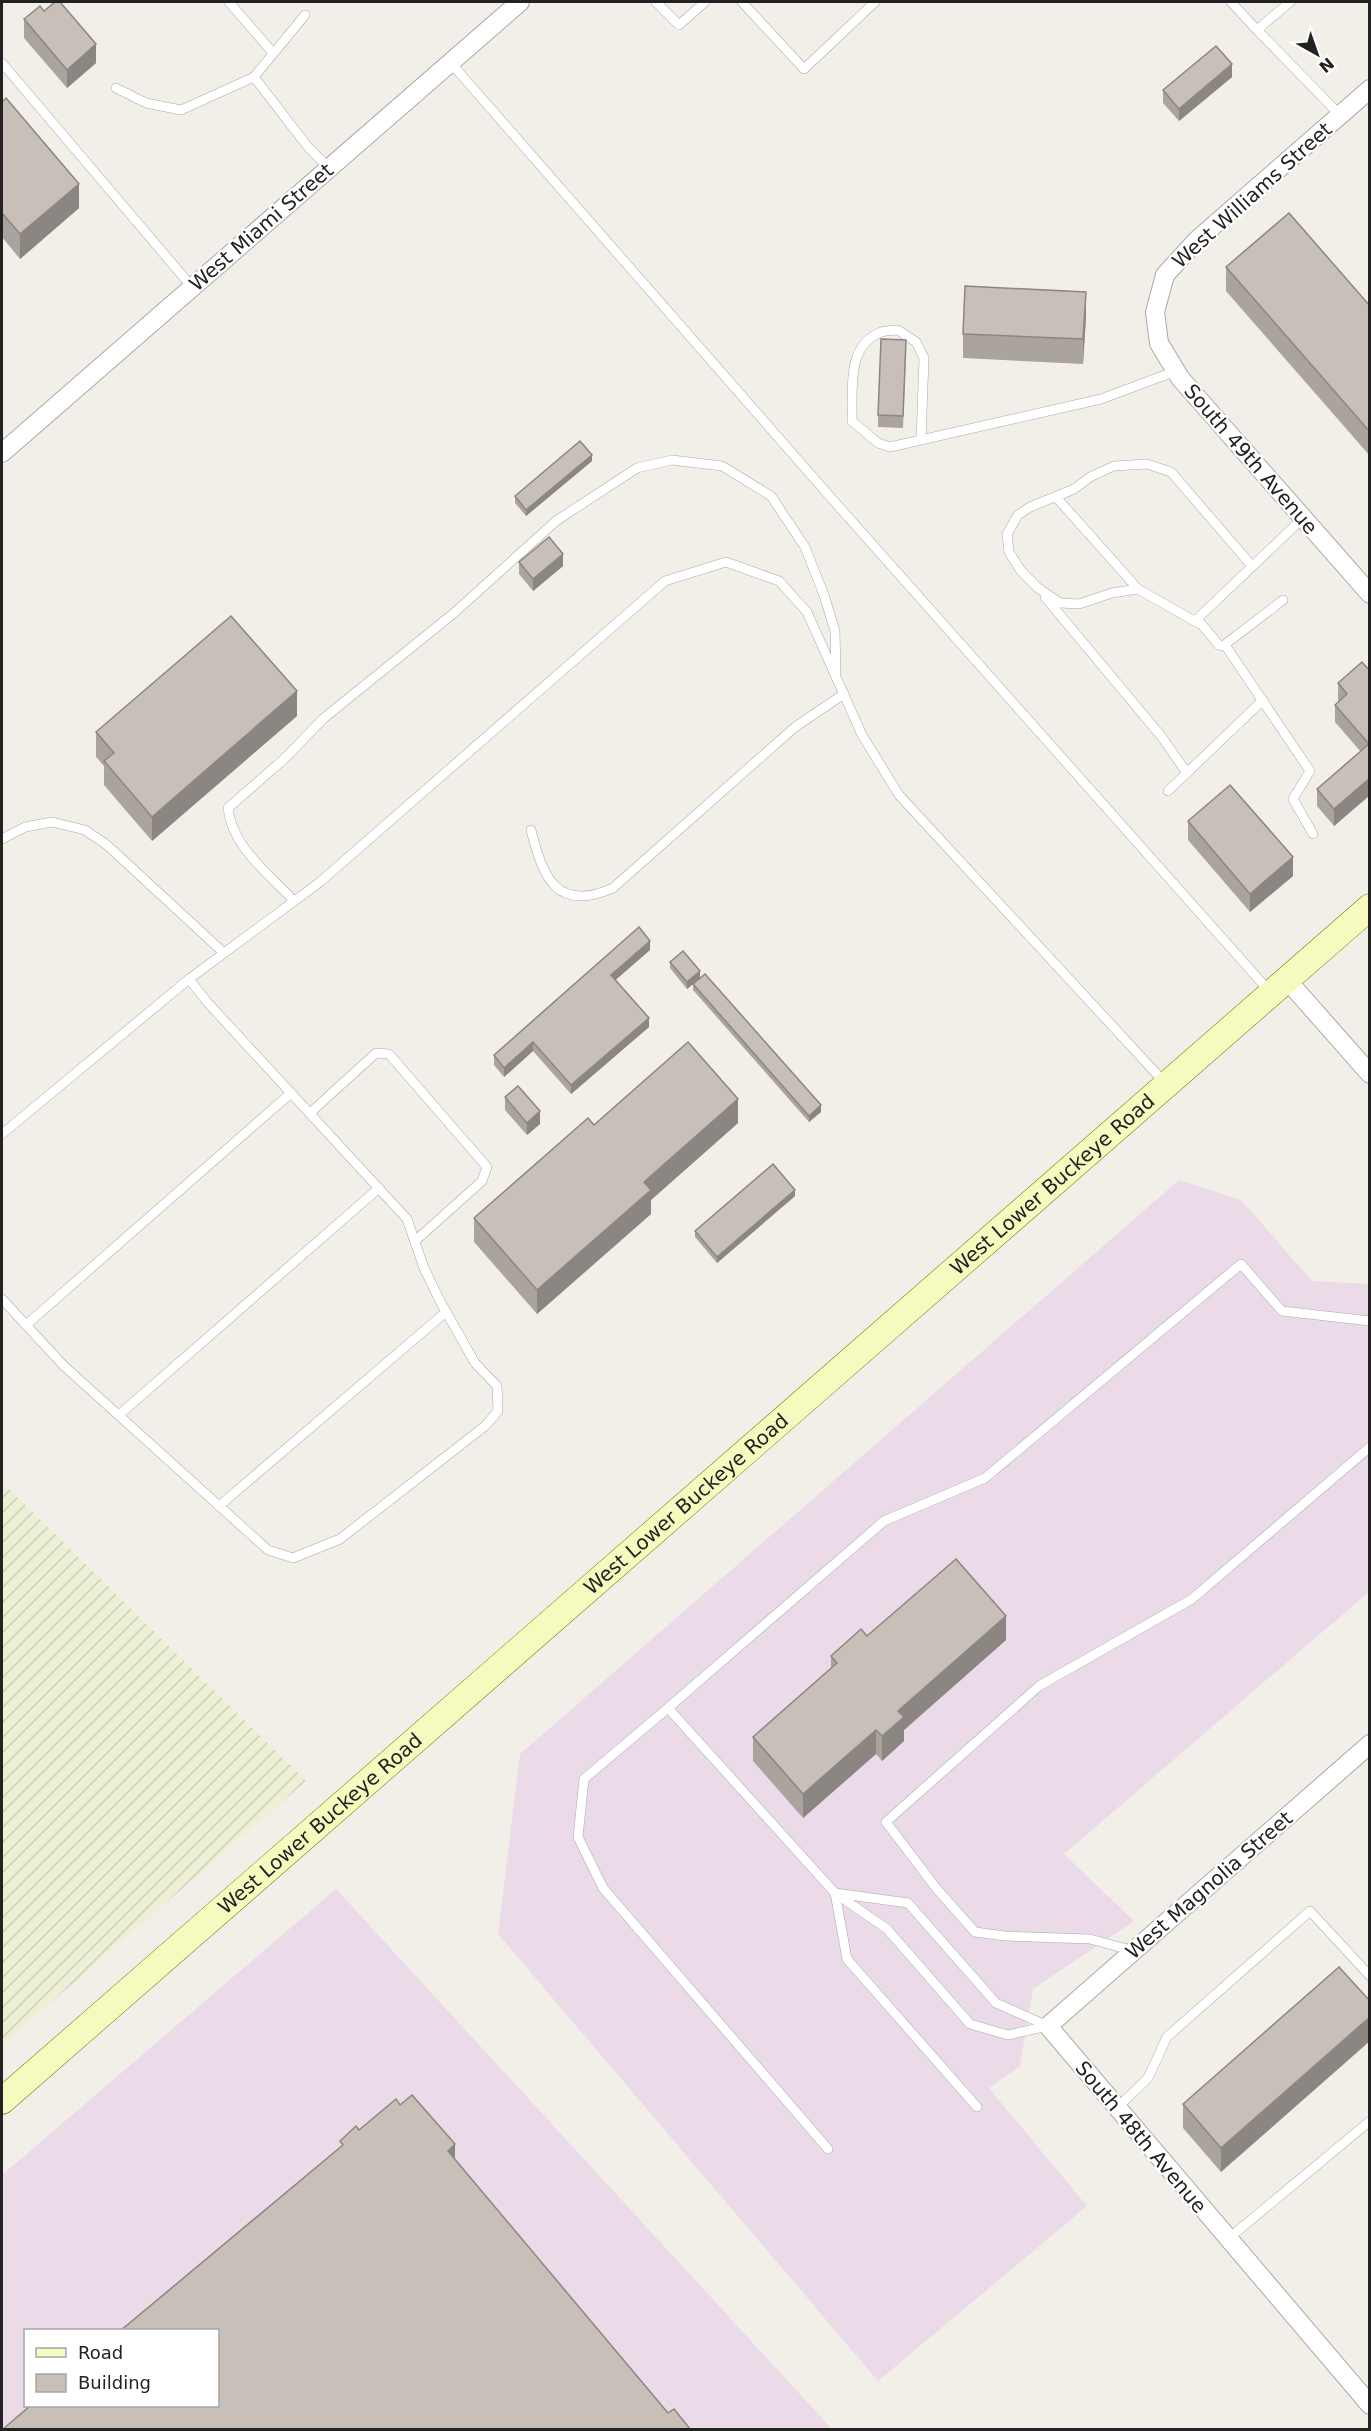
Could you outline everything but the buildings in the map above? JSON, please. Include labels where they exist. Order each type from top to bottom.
[{"type":"main road","name":"West Lower Buckeye Road","points":[[2,2101],[1370,908]]},
{"type":"street","name":"West Miami Street","points":[[2,453],[520,2]]},
{"type":"street","name":"West Williams Street","points":[[1155,312],[1166,275],[1197,240],[1370,89]]},
{"type":"street","name":"South 49th Avenue","points":[[1155,312],[1159,343],[1176,371],[1370,594]]},
{"type":"street","points":[[1279,986],[1370,1074]]},
{"type":"street","name":"West Magnolia Street","points":[[1048,2026],[1370,1744]]},
{"type":"street","name":"South 48th Avenue","points":[[1048,2026],[1370,2404]]},
{"type":"lane","points":[[229,2],[273,53]]},
{"type":"lane","points":[[657,2],[679,25],[705,2]]},
{"type":"lane","points":[[742,2],[804,69],[875,2]]},
{"type":"lane","points":[[1231,2],[1340,115]]},
{"type":"lane","points":[[1257,30],[1290,2]]},
{"type":"lane","points":[[116,88],[146,103],[181,110],[254,77],[305,15]]},
{"type":"lane","points":[[450,62],[825,492],[1279,986]]},
{"type":"lane","points":[[2,63],[192,287]]},
{"type":"lane","points":[[254,77],[308,147],[329,168]]},
{"type":"lane","points":[[921,440],[924,358],[916,342],[898,330],[879,333],[860,348],[854,362],[852,421],[878,443],[890,447],[921,440],[1101,399],[1176,371]]},
{"type":"lane","points":[[294,901],[240,843],[229,817],[228,808],[284,759],[324,718],[454,613],[556,521],[637,468],[672,460],[722,466],[771,496],[805,547],[824,595],[835,631],[836,678]]},
{"type":"lane","points":[[1187,773],[1161,736],[1038,588],[1021,571],[1009,552],[1007,534],[1018,515],[1030,507],[1056,497],[1114,466],[1147,465],[1171,472],[1252,566]]},
{"type":"lane","points":[[1056,497],[1138,589],[1198,622],[1219,645],[1225,645],[1283,600]]},
{"type":"lane","points":[[1198,622],[1197,619],[1202,613],[1303,518]]},
{"type":"lane","points":[[2,1134],[189,979],[338,867],[665,581],[726,562],[779,580],[807,612],[862,735],[899,795],[1166,1084]]},
{"type":"lane","points":[[1038,588],[1060,603],[1079,604],[1112,593],[1138,589]]},
{"type":"lane","points":[[1225,645],[1310,771],[1293,799],[1313,834]]},
{"type":"lane","points":[[531,830],[539,860],[548,880],[562,891],[577,897],[593,897],[612,888],[795,727],[844,694]]},
{"type":"lane","points":[[1168,791],[1263,700]]},
{"type":"lane","points":[[2,839],[25,826],[52,822],[85,830],[107,845],[224,953]]},
{"type":"lane","points":[[2,1299],[64,1366],[268,1551],[293,1558],[340,1539],[485,1426],[498,1411],[497,1386],[475,1363],[446,1312],[424,1268],[407,1219],[208,1003],[189,979]]},
{"type":"lane","points":[[310,1113],[376,1053],[389,1054],[488,1167],[482,1181],[415,1241]]},
{"type":"lane","points":[[26,1325],[291,1093]]},
{"type":"lane","points":[[119,1415],[379,1188]]},
{"type":"lane","points":[[828,2149],[603,1888],[578,1837],[584,1779],[884,1521],[985,1478],[1241,1264],[1282,1311],[1370,1321]]},
{"type":"lane","points":[[219,1506],[446,1312]]},
{"type":"lane","points":[[1134,1951],[1090,1939],[1005,1936],[975,1932],[936,1888],[886,1822],[1039,1686],[1192,1599],[1370,1447]]},
{"type":"lane","points":[[668,1708],[835,1893],[887,1929],[969,2024],[1008,2035],[1048,2026]]},
{"type":"lane","points":[[835,1893],[908,1903],[996,2003],[1048,2026]]},
{"type":"lane","points":[[835,1893],[847,1959],[977,2107]]},
{"type":"lane","points":[[1117,2108],[1148,2079],[1167,2037],[1310,1911],[1370,1976]]},
{"type":"lane","points":[[1228,2239],[1370,2121]]},
{"type":"shaded area","points":[[1179,1180],[1241,1200],[1312,1281],[1369,1284],[1369,1592],[1064,1854],[1134,1921],[1033,1989],[1020,2066],[989,2088],[1087,2206],[878,2381],[498,1934],[520,1754]]},
{"type":"shaded area","points":[[336,1889],[832,2429],[2,2429],[2,2175]]},
{"type":"green space","points":[[2,1482],[306,1781],[2,2045]]}]
